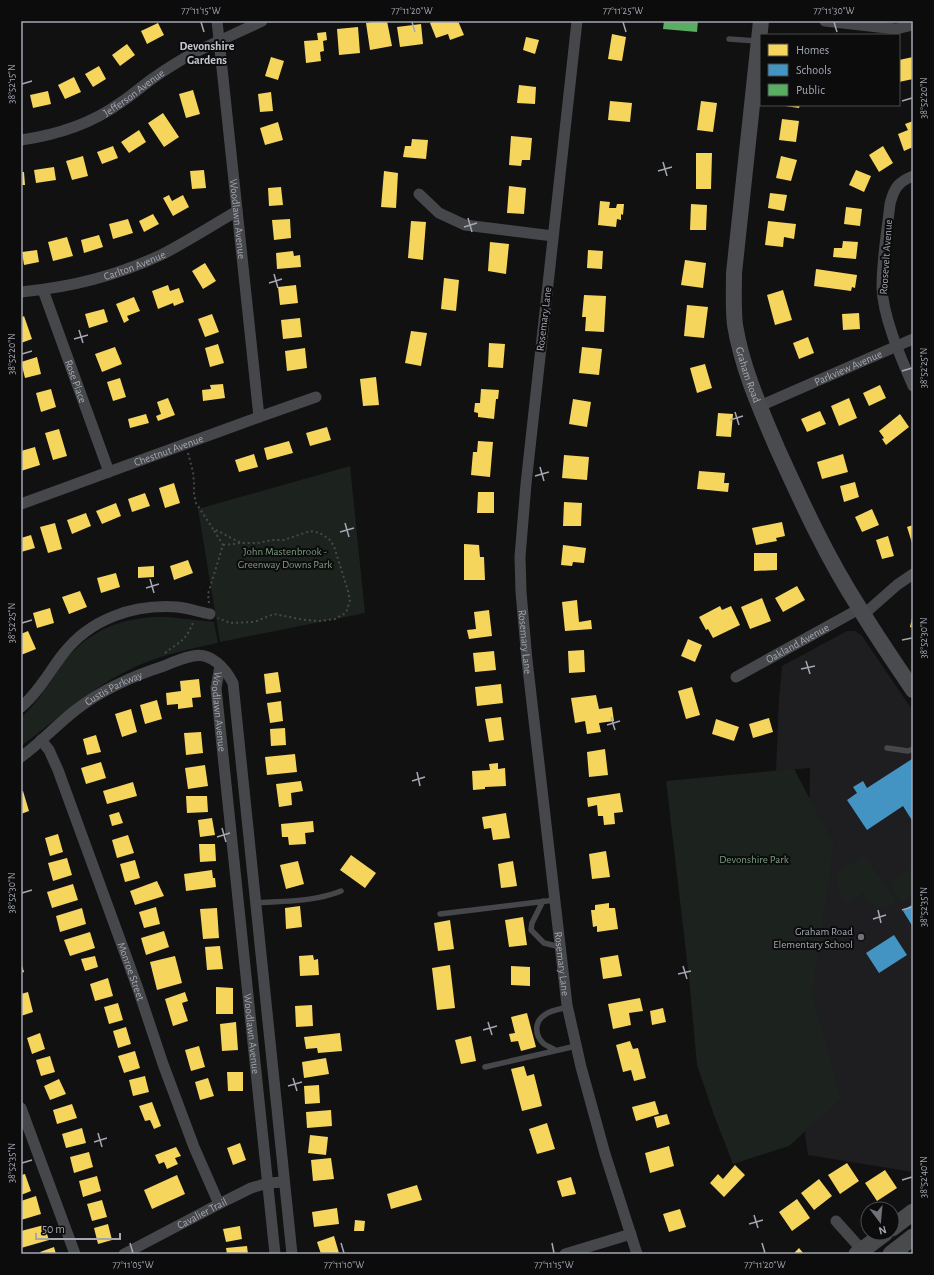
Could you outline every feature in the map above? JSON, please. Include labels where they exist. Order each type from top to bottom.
[{"type":"main road","points":[[900,1222],[913,1212]]},
{"type":"main road","points":[[891,1254],[913,1237]]},
{"type":"main road","points":[[860,1252],[874,1241]]},
{"type":"street","name":"Woodlawn Avenue","points":[[217,21],[260,417]]},
{"type":"street","name":"Jefferson Avenue","points":[[21,140],[38,138],[66,130],[106,113],[151,79],[188,56],[262,21]]},
{"type":"street","name":"Rosemary Lane","points":[[577,21],[526,480],[520,564],[521,592],[527,660],[568,1007],[581,1067],[605,1154],[637,1254]]},
{"type":"street","name":"Graham Road","points":[[761,21],[735,266],[733,302],[735,324],[742,359],[760,406],[797,492],[822,542],[861,612],[913,690]]},
{"type":"street","points":[[826,21],[896,29],[913,26]]},
{"type":"street","name":"Roosevelt Avenue","points":[[897,347],[883,301],[882,276],[892,195],[902,181],[913,176]]},
{"type":"street","points":[[419,194],[439,213],[466,225],[553,236]]},
{"type":"street","name":"Carlton Avenue","points":[[21,292],[73,285],[133,267],[163,254],[237,211]]},
{"type":"street","name":"Rose Place","points":[[43,290],[109,472]]},
{"type":"street","name":"Parkview Avenue","points":[[760,406],[913,339]]},
{"type":"street","points":[[897,347],[913,386]]},
{"type":"street","name":"Chestnut Avenue","points":[[21,504],[316,397]]},
{"type":"street","name":"Oakland Avenue","points":[[736,677],[861,612],[913,574]]},
{"type":"street","points":[[21,707],[38,689],[73,643],[89,628],[105,619],[122,613],[147,608],[177,607],[210,614]]},
{"type":"street","name":"Custis Parkway","points":[[21,757],[77,709],[120,683],[193,656],[202,655],[210,658],[220,666]]},
{"type":"street","name":"Woodlawn Avenue","points":[[220,666],[228,674],[233,683],[292,1254]]},
{"type":"street","name":"Woodlawn Avenue","points":[[220,666],[216,688],[275,1254]]},
{"type":"street","name":"Monroe Street","points":[[41,740],[49,750],[58,770],[122,944],[163,1064],[194,1147],[219,1204]]},
{"type":"street","points":[[243,946],[260,945]]},
{"type":"street","points":[[21,1108],[75,1254]]},
{"type":"street","name":"Cavalier Trail","points":[[124,1254],[251,1188],[268,1183],[284,1182]]},
{"type":"street","points":[[836,1221],[860,1252]]},
{"type":"street","points":[[565,1254],[631,1234]]},
{"type":"lane","points":[[730,39],[759,42]]},
{"type":"lane","points":[[887,748],[908,751],[913,749]]},
{"type":"lane","points":[[256,903],[309,899],[330,896],[341,891]]},
{"type":"lane","points":[[440,914],[555,900]]},
{"type":"lane","points":[[543,902],[532,923],[531,930],[544,943],[560,947]]},
{"type":"lane","points":[[555,1050],[544,1044],[538,1036],[536,1029],[538,1022],[546,1014],[568,1007]]},
{"type":"lane","points":[[484,1067],[576,1046]]},
{"type":"path","points":[[185,445],[193,472],[196,503],[223,545],[208,594],[210,614],[230,623],[254,622],[274,614],[319,621],[335,619],[348,610],[350,600],[334,546],[320,533],[310,531],[284,540],[223,545]]},
{"type":"path","points":[[213,529],[241,543]]},
{"type":"path","points":[[180,643],[189,633]]},
{"type":"shaded area","name":"Graham Road Elementary School","points":[[847,631],[855,631],[862,636],[913,711],[913,1172],[808,1155],[805,1134],[810,768],[776,771],[779,699],[782,666]]},
{"type":"green space","name":"John Mastenbrook - Greenway Downs Park","points":[[350,466],[365,613],[220,642],[198,509]]},
{"type":"green space","points":[[153,617],[214,622],[218,643],[182,651],[136,666],[85,697],[21,746],[21,718],[37,701],[61,664],[73,651],[83,642],[104,629],[127,621]]},
{"type":"green space","name":"Devonshire Park","points":[[794,769],[834,844],[812,994],[841,1099],[789,1146],[733,1164],[697,1065],[689,978],[666,781]]},
{"type":"green space","points":[[864,855],[896,901],[887,907],[874,907],[863,893],[847,904],[836,887],[838,873]]},
{"type":"green space","points":[[913,867],[913,894],[901,902],[889,884]]},
{"type":"building: Homes","points":[[387,21],[392,46],[370,50],[366,23]]},
{"type":"building: Homes","points":[[434,21],[458,21],[464,35],[450,40],[448,34],[436,38],[430,23]]},
{"type":"building: Homes","points":[[158,23],[164,35],[147,44],[141,31]]},
{"type":"building: Homes","points":[[421,24],[423,44],[400,47],[397,27]]},
{"type":"building: Homes","points":[[358,27],[360,53],[339,55],[337,29]]},
{"type":"building: Homes","points":[[326,32],[327,40],[323,41],[324,51],[320,52],[321,61],[306,63],[304,41],[318,40],[317,33]]},
{"type":"building: Homes","points":[[612,34],[626,37],[622,61],[608,59]]},
{"type":"building: Homes","points":[[526,37],[539,40],[535,54],[523,50]]},
{"type":"building: Homes","points":[[127,44],[135,55],[120,66],[112,55]]},
{"type":"building: Homes","points":[[271,57],[284,61],[278,80],[265,76]]},
{"type":"building: Homes","points":[[913,57],[913,79],[900,82],[900,60]]},
{"type":"building: Homes","points":[[99,66],[106,79],[93,87],[85,74]]},
{"type":"building: Homes","points":[[74,77],[81,92],[65,99],[58,85]]},
{"type":"building: Homes","points":[[519,85],[536,87],[535,104],[517,103]]},
{"type":"building: Homes","points":[[193,90],[200,114],[186,118],[179,94]]},
{"type":"building: Homes","points":[[48,91],[51,104],[33,108],[30,95]]},
{"type":"building: Homes","points":[[271,92],[273,111],[260,112],[258,94]]},
{"type":"building: Homes","points":[[610,101],[632,103],[630,122],[608,120]]},
{"type":"building: Homes","points":[[701,101],[717,103],[713,132],[697,130]]},
{"type":"building: Homes","points":[[785,106],[800,106],[799,108]]},
{"type":"building: Homes","points":[[163,113],[179,137],[164,147],[148,123]]},
{"type":"building: Homes","points":[[782,119],[799,121],[796,142],[779,140]]},
{"type":"building: Homes","points":[[913,121],[913,147],[904,151],[898,134],[908,130],[905,124]]},
{"type":"building: Homes","points":[[278,122],[283,140],[265,145],[260,128]]},
{"type":"building: Homes","points":[[139,130],[146,142],[129,153],[121,142]]},
{"type":"building: Homes","points":[[511,136],[532,138],[530,160],[522,160],[521,166],[509,165]]},
{"type":"building: Homes","points":[[412,139],[428,140],[426,159],[403,157],[405,146],[411,146]]},
{"type":"building: Homes","points":[[113,146],[118,158],[102,164],[97,152]]},
{"type":"building: Homes","points":[[883,146],[893,163],[879,172],[869,155]]},
{"type":"building: Homes","points":[[696,153],[712,153],[711,189],[696,189]]},
{"type":"building: Homes","points":[[83,156],[88,176],[72,180],[66,161]]},
{"type":"building: Homes","points":[[781,156],[797,160],[791,181],[776,178]]},
{"type":"building: Homes","points":[[54,167],[56,180],[36,183],[34,170]]},
{"type":"building: Homes","points":[[204,170],[206,188],[192,189],[190,171]]},
{"type":"building: Homes","points":[[856,170],[871,176],[864,192],[849,185]]},
{"type":"building: Homes","points":[[384,171],[398,173],[396,208],[381,207]]},
{"type":"building: Homes","points":[[21,172],[24,172],[25,185],[21,185]]},
{"type":"building: Homes","points":[[509,186],[526,188],[524,214],[507,213]]},
{"type":"building: Homes","points":[[281,187],[283,205],[269,206],[268,188]]},
{"type":"building: Homes","points":[[770,193],[787,195],[784,211],[768,208]]},
{"type":"building: Homes","points":[[169,195],[172,201],[183,195],[189,207],[173,216],[163,198]]},
{"type":"building: Homes","points":[[600,201],[610,202],[609,208],[616,208],[617,204],[624,204],[623,215],[621,214],[621,220],[617,219],[616,227],[598,225]]},
{"type":"building: Homes","points":[[691,204],[707,205],[706,230],[690,230]]},
{"type":"building: Homes","points":[[846,207],[862,209],[860,226],[844,224]]},
{"type":"building: Homes","points":[[153,214],[159,224],[144,232],[139,221]]},
{"type":"building: Homes","points":[[128,219],[133,233],[113,239],[109,224]]},
{"type":"building: Homes","points":[[290,219],[291,238],[274,240],[272,220]]},
{"type":"building: Homes","points":[[411,221],[426,222],[423,260],[408,258]]},
{"type":"building: Homes","points":[[768,221],[796,224],[794,239],[784,237],[783,247],[765,245]]},
{"type":"building: Homes","points":[[99,235],[103,247],[84,253],[81,240]]},
{"type":"building: Homes","points":[[67,237],[73,256],[53,261],[48,242]]},
{"type":"building: Homes","points":[[843,241],[858,242],[856,259],[833,257],[834,248],[842,248]]},
{"type":"building: Homes","points":[[490,242],[509,244],[506,274],[488,271]]},
{"type":"building: Homes","points":[[37,250],[39,262],[24,265],[22,252]]},
{"type":"building: Homes","points":[[588,250],[603,251],[602,269],[587,268]]},
{"type":"building: Homes","points":[[293,251],[294,256],[300,255],[301,267],[277,269],[276,253]]},
{"type":"building: Homes","points":[[685,260],[706,263],[703,288],[681,285]]},
{"type":"building: Homes","points":[[205,263],[216,281],[203,289],[192,271]]},
{"type":"building: Homes","points":[[816,269],[857,275],[855,288],[852,287],[851,291],[814,286]]},
{"type":"building: Homes","points":[[444,278],[459,280],[456,311],[441,309]]},
{"type":"building: Homes","points":[[168,285],[170,291],[179,288],[184,302],[174,306],[173,303],[158,309],[152,291]]},
{"type":"building: Homes","points":[[296,285],[298,303],[280,305],[278,287]]},
{"type":"building: Homes","points":[[783,290],[792,320],[775,325],[767,295]]},
{"type":"building: Homes","points":[[584,295],[606,296],[604,332],[585,331],[586,317],[582,317]]},
{"type":"building: Homes","points":[[134,297],[140,311],[127,316],[129,320],[124,323],[116,304]]},
{"type":"building: Homes","points":[[687,305],[708,307],[704,338],[684,336]]},
{"type":"building: Homes","points":[[104,309],[108,322],[89,328],[85,314]]},
{"type":"building: Homes","points":[[859,313],[860,329],[843,330],[842,314]]},
{"type":"building: Homes","points":[[212,314],[219,332],[205,337],[198,319]]},
{"type":"building: Homes","points":[[24,316],[32,339],[21,343],[21,318]]},
{"type":"building: Homes","points":[[300,318],[302,337],[283,339],[281,320]]},
{"type":"building: Homes","points":[[411,331],[427,333],[421,366],[405,363]]},
{"type":"building: Homes","points":[[808,337],[814,353],[799,359],[793,343]]},
{"type":"building: Homes","points":[[489,343],[505,344],[503,368],[488,367]]},
{"type":"building: Homes","points":[[218,344],[224,363],[210,367],[205,348]]},
{"type":"building: Homes","points":[[115,347],[122,364],[102,372],[95,354]]},
{"type":"building: Homes","points":[[582,347],[602,349],[599,375],[579,373]]},
{"type":"building: Homes","points":[[305,348],[307,368],[287,371],[285,351]]},
{"type":"building: Homes","points":[[37,357],[41,374],[25,378],[21,362]]},
{"type":"building: Homes","points":[[705,364],[712,388],[697,393],[690,368]]},
{"type":"building: Homes","points":[[376,377],[379,405],[363,406],[360,379]]},
{"type":"building: Homes","points":[[120,378],[126,397],[113,401],[107,382]]},
{"type":"building: Homes","points":[[223,384],[225,398],[203,401],[202,390],[211,389],[210,385]]},
{"type":"building: Homes","points":[[880,385],[886,398],[869,406],[863,393]]},
{"type":"building: Homes","points":[[51,389],[56,407],[41,412],[36,393]]},
{"type":"building: Homes","points":[[481,389],[499,390],[498,399],[496,399],[494,419],[478,417],[478,413],[474,412],[475,403],[480,403]]},
{"type":"building: Homes","points":[[168,398],[175,415],[158,421],[156,416],[161,414],[157,402]]},
{"type":"building: Homes","points":[[849,398],[857,418],[839,426],[831,406]]},
{"type":"building: Homes","points":[[573,399],[591,402],[587,427],[569,424]]},
{"type":"building: Homes","points":[[820,411],[826,424],[807,432],[801,419]]},
{"type":"building: Homes","points":[[718,413],[733,414],[731,437],[716,436]]},
{"type":"building: Homes","points":[[146,414],[149,423],[130,428],[128,419]]},
{"type":"building: Homes","points":[[900,414],[909,427],[886,445],[882,439],[884,438],[879,431]]},
{"type":"building: Homes","points":[[327,427],[331,440],[310,446],[306,433]]},
{"type":"building: Homes","points":[[59,429],[67,456],[53,460],[45,433]]},
{"type":"building: Homes","points":[[289,441],[293,453],[267,460],[264,448]]},
{"type":"building: Homes","points":[[478,441],[493,442],[490,477],[471,475],[473,452],[477,452]]},
{"type":"building: Homes","points":[[35,447],[40,465],[21,471],[21,451]]},
{"type":"building: Homes","points":[[254,454],[258,467],[239,472],[235,460]]},
{"type":"building: Homes","points":[[843,454],[848,472],[822,479],[817,462]]},
{"type":"building: Homes","points":[[564,455],[589,457],[587,480],[562,478]]},
{"type":"building: Homes","points":[[699,471],[725,473],[724,483],[729,483],[728,492],[697,489]]},
{"type":"building: Homes","points":[[855,482],[859,497],[844,502],[840,486]]},
{"type":"building: Homes","points":[[174,483],[180,503],[165,508],[159,488]]},
{"type":"building: Homes","points":[[478,492],[494,492],[494,513],[477,513]]},
{"type":"building: Homes","points":[[145,493],[150,506],[132,512],[128,499]]},
{"type":"building: Homes","points":[[564,502],[582,503],[581,526],[563,526]]},
{"type":"building: Homes","points":[[116,503],[121,516],[102,524],[96,511]]},
{"type":"building: Homes","points":[[872,509],[879,525],[862,532],[855,517]]},
{"type":"building: Homes","points":[[86,513],[91,526],[72,534],[67,520]]},
{"type":"building: Homes","points":[[782,522],[785,536],[776,538],[777,541],[756,545],[752,528]]},
{"type":"building: Homes","points":[[55,523],[62,549],[48,553],[40,527]]},
{"type":"building: Homes","points":[[913,525],[913,546],[907,527]]},
{"type":"building: Homes","points":[[31,535],[35,548],[21,552],[21,538]]},
{"type":"building: Homes","points":[[888,536],[894,556],[882,559],[876,540]]},
{"type":"building: Homes","points":[[464,544],[479,545],[480,557],[484,557],[485,580],[464,580]]},
{"type":"building: Homes","points":[[563,545],[586,548],[584,563],[573,562],[572,566],[561,565]]},
{"type":"building: Homes","points":[[754,553],[777,553],[777,570],[754,571]]},
{"type":"building: Homes","points":[[188,560],[193,573],[174,580],[170,566]]},
{"type":"building: Homes","points":[[154,566],[154,577],[138,578],[138,567]]},
{"type":"building: Homes","points":[[116,573],[120,587],[101,593],[97,578]]},
{"type":"building: Homes","points":[[797,586],[805,600],[783,612],[775,598]]},
{"type":"building: Homes","points":[[80,591],[87,607],[69,614],[62,597]]},
{"type":"building: Homes","points":[[762,598],[771,621],[750,629],[741,607]]},
{"type":"building: Homes","points":[[577,600],[579,622],[591,620],[592,629],[565,631],[562,602]]},
{"type":"building: Homes","points":[[720,606],[722,610],[731,606],[740,625],[713,638],[708,629],[706,630],[699,617]]},
{"type":"building: Homes","points":[[50,608],[54,623],[37,628],[33,613]]},
{"type":"building: Homes","points":[[489,610],[492,636],[469,639],[467,630],[476,629],[474,612]]},
{"type":"building: Homes","points":[[913,618],[913,628],[910,627]]},
{"type":"building: Homes","points":[[28,631],[36,649],[21,655],[21,634]]},
{"type":"building: Homes","points":[[688,639],[702,645],[695,662],[681,656]]},
{"type":"building: Homes","points":[[584,650],[585,672],[569,673],[568,651]]},
{"type":"building: Homes","points":[[494,651],[496,670],[475,672],[473,653]]},
{"type":"building: Homes","points":[[278,672],[281,692],[266,694],[264,674]]},
{"type":"building: Homes","points":[[199,679],[201,697],[192,698],[193,707],[178,709],[178,704],[167,705],[166,693],[181,691],[180,681]]},
{"type":"building: Homes","points":[[501,684],[503,703],[477,706],[475,687]]},
{"type":"building: Homes","points":[[692,687],[700,715],[686,719],[678,691]]},
{"type":"building: Homes","points":[[596,695],[599,709],[612,707],[614,721],[599,723],[601,732],[587,734],[585,721],[575,723],[571,698]]},
{"type":"building: Homes","points":[[157,700],[162,719],[145,724],[140,705]]},
{"type":"building: Homes","points":[[281,701],[283,721],[270,723],[267,703]]},
{"type":"building: Homes","points":[[131,709],[137,732],[122,737],[115,714]]},
{"type":"building: Homes","points":[[501,717],[504,740],[489,742],[485,719]]},
{"type":"building: Homes","points":[[769,718],[773,732],[753,738],[749,724]]},
{"type":"building: Homes","points":[[716,719],[739,727],[734,741],[712,734]]},
{"type":"building: Homes","points":[[285,728],[286,745],[271,746],[270,729]]},
{"type":"building: Homes","points":[[201,732],[203,753],[186,755],[184,733]]},
{"type":"building: Homes","points":[[96,735],[101,752],[87,755],[83,739]]},
{"type":"building: Homes","points":[[605,749],[608,775],[589,777],[587,752]]},
{"type":"building: Homes","points":[[295,754],[297,772],[267,775],[265,757]]},
{"type":"building: Homes","points":[[101,762],[106,778],[86,784],[81,768]]},
{"type":"building: Homes","points":[[498,763],[498,769],[505,768],[506,786],[485,787],[485,789],[473,790],[472,771],[490,770],[489,764]]},
{"type":"building: Homes","points":[[205,765],[208,786],[188,789],[185,768]]},
{"type":"building: Homes","points":[[301,781],[303,791],[291,793],[292,805],[279,807],[276,784]]},
{"type":"building: Homes","points":[[133,782],[137,796],[107,804],[103,791]]},
{"type":"building: Homes","points":[[21,791],[23,791],[29,811],[21,814]]},
{"type":"building: Homes","points":[[620,793],[623,812],[614,813],[615,824],[604,825],[603,816],[598,816],[597,805],[588,807],[587,798]]},
{"type":"building: Homes","points":[[186,796],[207,796],[208,812],[187,813]]},
{"type":"building: Homes","points":[[119,812],[123,823],[112,826],[109,815]]},
{"type":"building: Homes","points":[[506,813],[510,838],[493,840],[491,828],[484,829],[482,817]]},
{"type":"building: Homes","points":[[212,818],[215,835],[200,837],[198,820]]},
{"type":"building: Homes","points":[[313,821],[314,832],[305,833],[306,844],[289,845],[288,837],[282,837],[281,824]]},
{"type":"building: Homes","points":[[58,834],[63,852],[50,856],[45,838]]},
{"type":"building: Homes","points":[[128,835],[134,853],[117,858],[112,840]]},
{"type":"building: Homes","points":[[199,844],[215,844],[216,861],[200,862]]},
{"type":"building: Homes","points":[[606,851],[610,877],[592,879],[589,854]]},
{"type":"building: Homes","points":[[351,855],[376,873],[365,888],[340,870]]},
{"type":"building: Homes","points":[[67,858],[72,875],[53,881],[48,863]]},
{"type":"building: Homes","points":[[135,860],[140,878],[125,882],[120,864]]},
{"type":"building: Homes","points":[[298,861],[304,884],[286,889],[280,865]]},
{"type":"building: Homes","points":[[513,861],[517,886],[501,888],[498,864]]},
{"type":"building: Homes","points":[[212,870],[216,887],[186,891],[184,874]]},
{"type":"building: Homes","points":[[157,881],[164,896],[135,905],[130,891]]},
{"type":"building: Homes","points":[[73,884],[78,900],[52,908],[47,892]]},
{"type":"building: Homes","points":[[609,903],[609,908],[615,908],[618,929],[597,932],[597,926],[593,927],[591,910],[595,910],[595,905]]},
{"type":"building: Homes","points":[[300,906],[302,927],[286,929],[285,908]]},
{"type":"building: Homes","points":[[156,907],[160,924],[144,928],[139,912]]},
{"type":"building: Homes","points":[[82,908],[86,924],[60,932],[56,916]]},
{"type":"building: Homes","points":[[217,908],[219,938],[203,939],[200,909]]},
{"type":"building: Homes","points":[[523,917],[527,945],[509,947],[505,920]]},
{"type":"building: Homes","points":[[450,920],[454,949],[438,951],[434,923]]},
{"type":"building: Homes","points":[[164,931],[169,947],[146,955],[141,938]]},
{"type":"building: Homes","points":[[90,932],[95,948],[70,956],[64,940]]},
{"type":"building: Homes","points":[[220,946],[223,969],[207,970],[205,947]]},
{"type":"building: Homes","points":[[313,955],[314,960],[318,959],[319,975],[300,976],[299,956]]},
{"type":"building: Homes","points":[[618,955],[622,976],[603,979],[600,958]]},
{"type":"building: Homes","points":[[95,956],[98,967],[85,971],[81,959]]},
{"type":"building: Homes","points":[[175,956],[182,983],[157,990],[150,962]]},
{"type":"building: Homes","points":[[21,962],[24,972],[21,973]]},
{"type":"building: Homes","points":[[450,965],[455,1008],[437,1010],[432,968]]},
{"type":"building: Homes","points":[[511,966],[530,967],[530,986],[511,985]]},
{"type":"building: Homes","points":[[108,978],[113,996],[95,1001],[90,984]]},
{"type":"building: Homes","points":[[216,987],[233,988],[233,1014],[216,1014]]},
{"type":"building: Homes","points":[[28,992],[33,1012],[21,1016],[21,994]]},
{"type":"building: Homes","points":[[185,992],[188,1001],[182,1003],[188,1021],[173,1026],[165,999]]},
{"type":"building: Homes","points":[[640,998],[643,1011],[629,1013],[631,1025],[613,1029],[608,1004]]},
{"type":"building: Homes","points":[[118,1003],[123,1020],[109,1024],[104,1007]]},
{"type":"building: Homes","points":[[312,1005],[313,1026],[296,1027],[295,1006]]},
{"type":"building: Homes","points":[[663,1008],[666,1022],[652,1025],[650,1011]]},
{"type":"building: Homes","points":[[527,1013],[536,1047],[521,1051],[518,1041],[511,1042],[509,1034],[515,1033],[511,1017]]},
{"type":"building: Homes","points":[[236,1022],[238,1050],[222,1051],[220,1024]]},
{"type":"building: Homes","points":[[126,1027],[131,1044],[118,1048],[113,1031]]},
{"type":"building: Homes","points":[[40,1033],[45,1049],[32,1054],[27,1038]]},
{"type":"building: Homes","points":[[340,1033],[342,1051],[318,1053],[317,1048],[306,1049],[304,1037]]},
{"type":"building: Homes","points":[[471,1036],[476,1061],[461,1064],[455,1040]]},
{"type":"building: Homes","points":[[630,1041],[633,1049],[638,1048],[646,1078],[634,1081],[631,1070],[623,1072],[616,1045]]},
{"type":"building: Homes","points":[[199,1046],[205,1067],[191,1071],[185,1050]]},
{"type":"building: Homes","points":[[135,1051],[140,1068],[124,1073],[118,1056]]},
{"type":"building: Homes","points":[[50,1056],[55,1072],[41,1076],[36,1060]]},
{"type":"building: Homes","points":[[326,1058],[329,1074],[304,1078],[302,1062]]},
{"type":"building: Homes","points":[[524,1066],[527,1076],[534,1074],[542,1106],[522,1111],[511,1069]]},
{"type":"building: Homes","points":[[227,1072],[243,1072],[243,1091],[228,1091]]},
{"type":"building: Homes","points":[[145,1076],[149,1092],[133,1096],[129,1080]]},
{"type":"building: Homes","points":[[208,1078],[214,1096],[200,1100],[195,1082]]},
{"type":"building: Homes","points":[[59,1079],[66,1094],[50,1100],[44,1086]]},
{"type":"building: Homes","points":[[319,1085],[320,1103],[305,1104],[304,1086]]},
{"type":"building: Homes","points":[[655,1101],[659,1114],[636,1121],[632,1107]]},
{"type":"building: Homes","points":[[152,1102],[161,1126],[154,1129],[150,1120],[145,1121],[139,1106]]},
{"type":"building: Homes","points":[[72,1104],[77,1118],[57,1124],[53,1110]]},
{"type":"building: Homes","points":[[331,1110],[332,1126],[307,1128],[306,1112]]},
{"type":"building: Homes","points":[[667,1114],[670,1124],[657,1128],[654,1117]]},
{"type":"building: Homes","points":[[547,1123],[555,1149],[537,1154],[529,1129]]},
{"type":"building: Homes","points":[[82,1128],[86,1143],[66,1148],[62,1134]]},
{"type":"building: Homes","points":[[310,1135],[328,1137],[326,1155],[308,1153]]},
{"type":"building: Homes","points":[[240,1143],[246,1160],[233,1165],[227,1148]]},
{"type":"building: Homes","points":[[669,1146],[674,1166],[650,1173],[645,1153]]},
{"type":"building: Homes","points":[[176,1147],[181,1156],[175,1158],[178,1164],[167,1169],[164,1162],[159,1164],[155,1155]]},
{"type":"building: Homes","points":[[89,1152],[93,1167],[74,1173],[70,1157]]},
{"type":"building: Homes","points":[[331,1158],[334,1179],[313,1181],[311,1160]]},
{"type":"building: Homes","points":[[847,1163],[859,1181],[840,1194],[828,1175]]},
{"type":"building: Homes","points":[[735,1165],[745,1175],[724,1197],[710,1183],[718,1174],[723,1179]]},
{"type":"building: Homes","points":[[885,1170],[897,1188],[877,1201],[865,1183]]},
{"type":"building: Homes","points":[[25,1174],[31,1191],[21,1195],[21,1175]]},
{"type":"building: Homes","points":[[177,1175],[185,1194],[152,1209],[144,1190]]},
{"type":"building: Homes","points":[[97,1176],[101,1191],[83,1197],[79,1181]]},
{"type":"building: Homes","points":[[571,1177],[576,1194],[562,1197],[557,1181]]},
{"type":"building: Homes","points":[[819,1179],[832,1196],[814,1210],[801,1193]]},
{"type":"building: Homes","points":[[417,1185],[422,1200],[391,1209],[387,1194]]},
{"type":"building: Homes","points":[[36,1196],[41,1214],[21,1220],[21,1201]]},
{"type":"building: Homes","points":[[797,1199],[810,1218],[792,1231],[779,1212]]},
{"type":"building: Homes","points":[[102,1200],[107,1217],[92,1221],[87,1204]]},
{"type":"building: Homes","points":[[337,1208],[339,1224],[314,1227],[312,1212]]},
{"type":"building: Homes","points":[[680,1209],[686,1227],[669,1232],[663,1214]]},
{"type":"building: Homes","points":[[355,1220],[365,1221],[364,1231],[354,1231]]},
{"type":"building: Homes","points":[[108,1224],[112,1240],[98,1244],[94,1228]]},
{"type":"building: Homes","points":[[44,1225],[49,1240],[21,1248],[21,1231]]},
{"type":"building: Homes","points":[[240,1226],[242,1239],[226,1242],[223,1229]]},
{"type":"building: Homes","points":[[334,1236],[339,1253],[321,1254],[317,1242]]},
{"type":"building: Homes","points":[[247,1246],[248,1254],[227,1254],[226,1248]]},
{"type":"building: Homes","points":[[54,1247],[56,1254],[41,1254],[40,1252]]},
{"type":"building: Homes","points":[[799,1248],[804,1254],[793,1254]]},
{"type":"building: Schools","points":[[912,759],[913,822],[903,806],[867,830],[847,800],[857,793],[853,787],[863,781],[867,788]]},
{"type":"building: Schools","points":[[913,904],[913,927],[903,911]]},
{"type":"building: Schools","points":[[894,935],[907,955],[879,973],[866,953]]},
{"type":"building: Public","points":[[664,21],[698,21],[697,32],[663,29]]},
{"type":"place","name":"Graham Road Elementary School","points":[[861,937]]},
{"type":"district","name":"Devonshire Gardens","points":[[207,53]]}]
